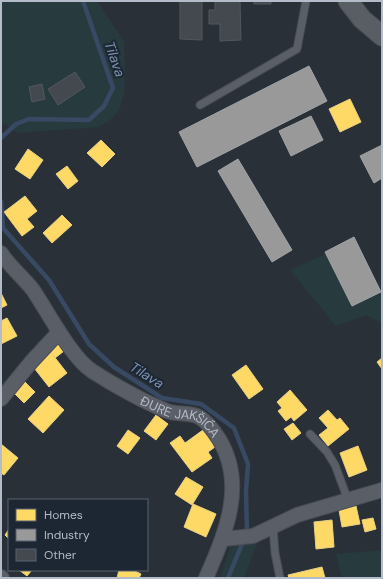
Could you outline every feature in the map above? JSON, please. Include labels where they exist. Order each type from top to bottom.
[{"type":"street","points":[[348,1],[362,19],[382,36]]},
{"type":"street","name":"ĐURE JAKŠIĆA","points":[[1,253],[32,290],[59,332],[90,370],[168,412],[198,416],[207,423],[215,433],[225,449],[232,472],[229,539],[206,578]]},
{"type":"street","points":[[1,399],[49,341],[59,332]]},
{"type":"street","points":[[229,539],[253,536],[297,515],[382,490]]},
{"type":"lane","points":[[200,105],[297,49],[306,1]]},
{"type":"lane","points":[[310,434],[327,452],[335,465],[348,500]]},
{"type":"lane","points":[[273,527],[275,553],[280,578]]},
{"type":"green space","points":[[1,1],[97,1],[124,41],[124,93],[119,110],[110,120],[99,127],[17,133],[5,123],[1,128]]},
{"type":"green space","points":[[336,249],[363,299],[382,294],[382,323],[366,315],[336,326],[290,270]]},
{"type":"green space","points":[[258,542],[244,578],[220,578],[231,544]]},
{"type":"green space","points":[[382,550],[382,578],[342,578],[336,554]]},
{"type":"building: Homes","points":[[350,99],[361,122],[340,132],[329,109]]},
{"type":"building: Homes","points":[[101,140],[115,154],[102,167],[87,153]]},
{"type":"building: Homes","points":[[28,149],[43,160],[30,179],[15,169]]},
{"type":"building: Homes","points":[[67,166],[78,181],[68,189],[56,174]]},
{"type":"building: Homes","points":[[25,196],[37,211],[27,219],[34,227],[22,236],[4,212]]},
{"type":"building: Homes","points":[[62,215],[72,225],[52,243],[43,233]]},
{"type":"building: Homes","points":[[1,293],[7,305],[1,308]]},
{"type":"building: Homes","points":[[7,318],[17,336],[1,344],[1,321]]},
{"type":"building: Homes","points":[[57,343],[64,351],[55,358],[49,350]]},
{"type":"building: Homes","points":[[49,350],[67,373],[49,387],[31,364]]},
{"type":"building: Homes","points":[[382,358],[382,369],[377,362]]},
{"type":"building: Homes","points":[[246,365],[263,389],[249,399],[232,375]]},
{"type":"building: Homes","points":[[22,379],[35,392],[24,403],[11,390]]},
{"type":"building: Homes","points":[[290,390],[307,410],[294,421],[291,417],[286,421],[278,411],[282,408],[277,402]]},
{"type":"building: Homes","points":[[49,396],[64,410],[43,433],[28,419]]},
{"type":"building: Homes","points":[[328,410],[337,420],[340,418],[349,429],[328,446],[319,435],[328,428],[319,418]]},
{"type":"building: Homes","points":[[156,415],[168,424],[156,440],[144,431]]},
{"type":"building: Homes","points":[[293,423],[301,433],[292,440],[284,429]]},
{"type":"building: Homes","points":[[128,430],[140,438],[128,454],[117,446]]},
{"type":"building: Homes","points":[[203,430],[215,447],[208,452],[212,458],[192,472],[170,443],[180,436],[185,443]]},
{"type":"building: Homes","points":[[1,444],[18,458],[4,475],[1,473]]},
{"type":"building: Homes","points":[[358,446],[367,470],[349,477],[340,453]]},
{"type":"building: Homes","points":[[186,477],[203,487],[192,505],[175,494]]},
{"type":"building: Homes","points":[[193,504],[216,514],[206,537],[184,527]]},
{"type":"building: Homes","points":[[356,506],[360,524],[342,527],[339,510]]},
{"type":"building: Homes","points":[[373,518],[376,529],[365,532],[362,520]]},
{"type":"building: Homes","points":[[332,520],[334,547],[316,549],[314,522]]},
{"type":"building: Homes","points":[[8,530],[8,538],[5,535]]},
{"type":"building: Homes","points":[[322,567],[325,578],[289,578],[288,575]]},
{"type":"building: Homes","points":[[20,571],[31,571],[27,576]]},
{"type":"building: Homes","points":[[119,571],[135,571],[141,574],[139,578],[117,578]]},
{"type":"building: Industry","points":[[309,66],[327,101],[197,167],[179,132]]},
{"type":"building: Industry","points":[[311,116],[323,140],[291,156],[279,131]]},
{"type":"building: Industry","points":[[382,145],[382,178],[374,183],[360,156]]},
{"type":"building: Industry","points":[[238,159],[292,250],[272,262],[218,171]]},
{"type":"building: Industry","points":[[354,237],[381,292],[352,306],[325,252]]},
{"type":"building: Other","points":[[180,1],[202,1],[202,40],[180,39]]},
{"type":"building: Other","points":[[215,1],[240,1],[241,40],[220,41],[220,24],[209,24],[209,10],[215,10]]},
{"type":"building: Other","points":[[254,1],[271,1],[271,4],[254,4]]},
{"type":"building: Other","points":[[75,72],[85,87],[58,105],[48,89]]},
{"type":"building: Other","points":[[42,84],[45,99],[32,102],[29,87]]},
{"type":"waterway","name":"Tilava","points":[[1,138],[16,124],[29,119],[89,120],[104,106],[113,88],[83,1]]},
{"type":"waterway","name":"Tilava","points":[[1,201],[3,228],[49,280],[89,344],[114,367],[162,398],[201,404],[234,428],[248,464],[246,491],[247,532],[228,578]]}]
